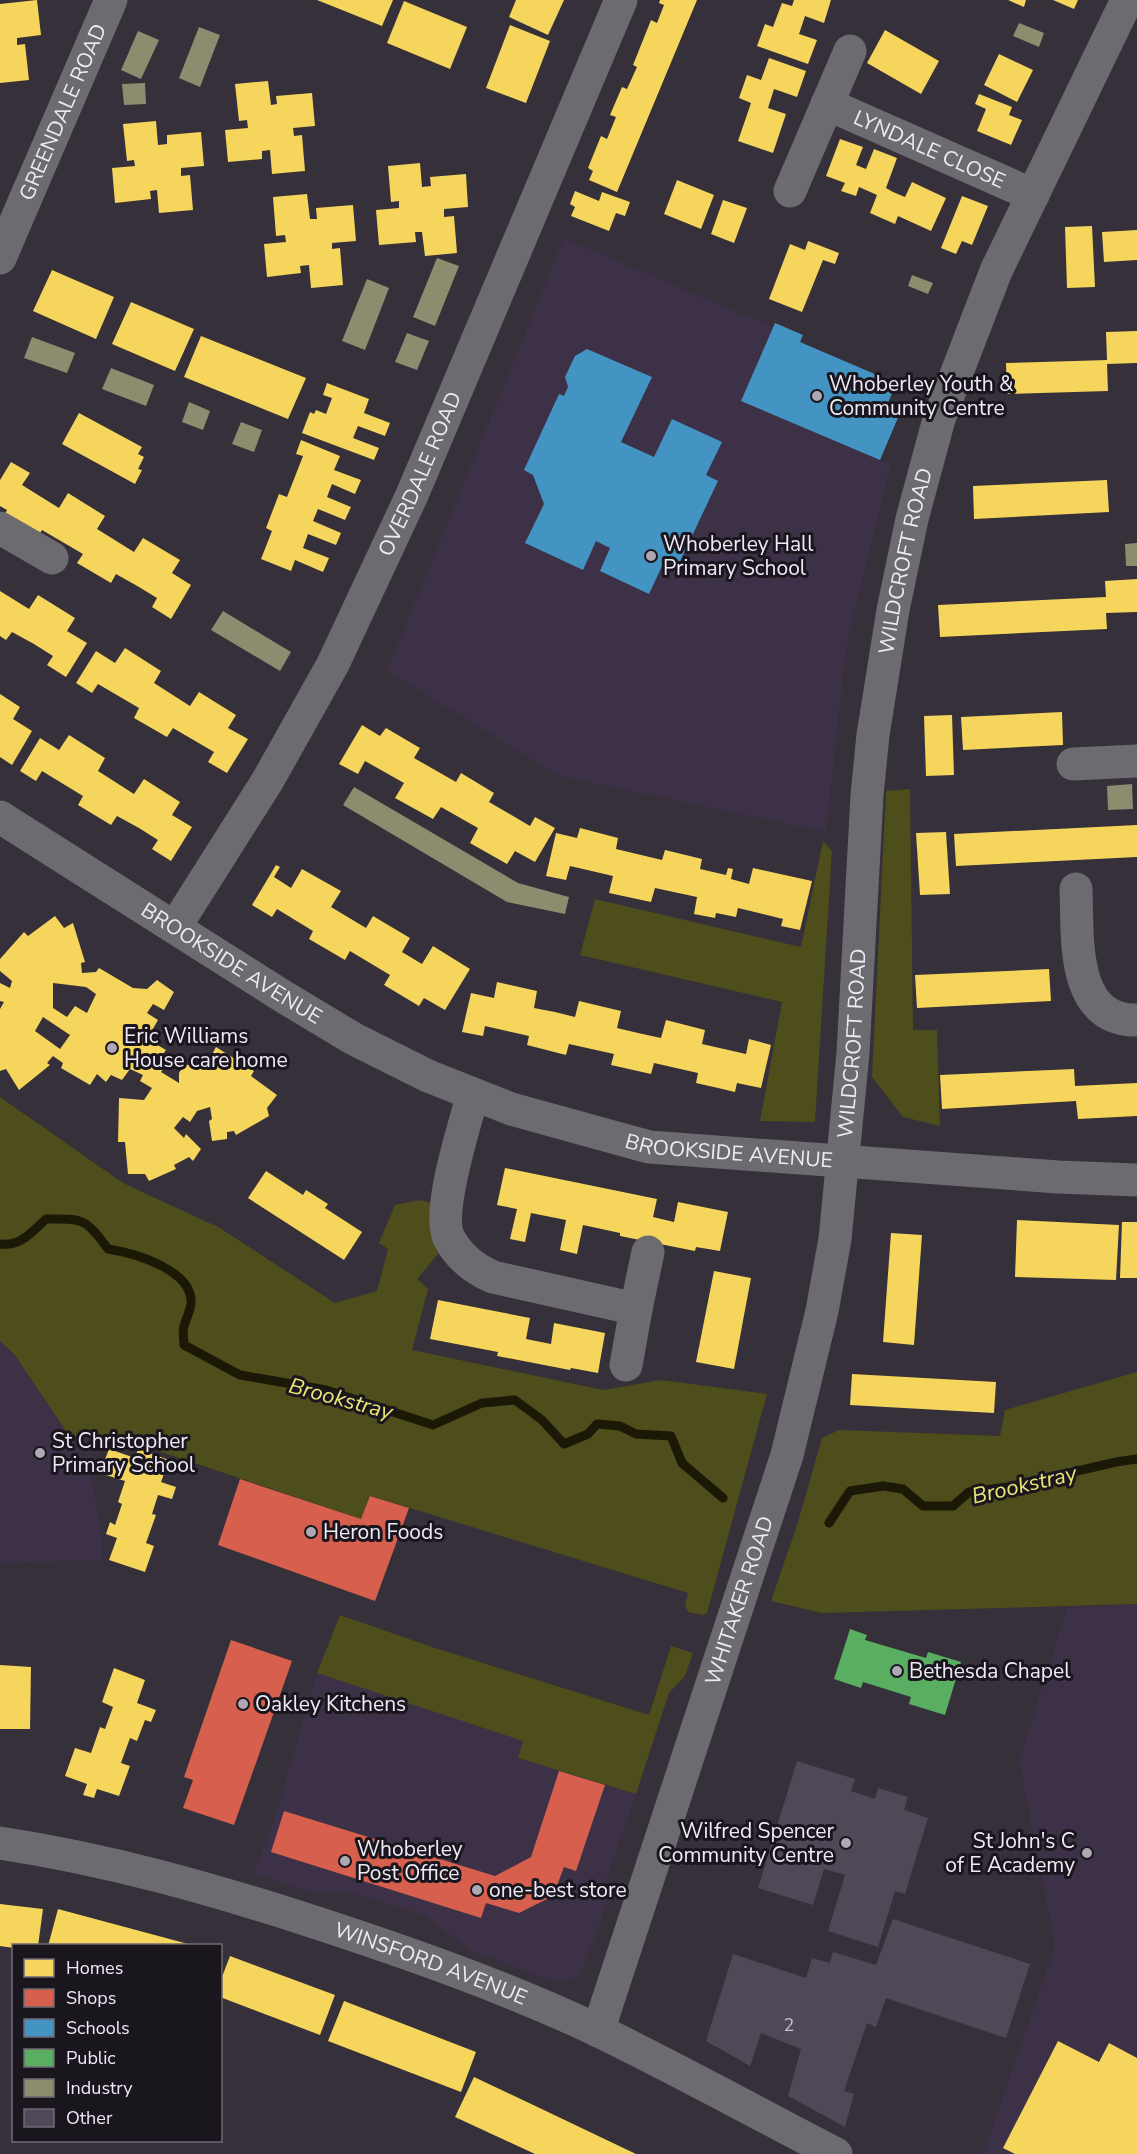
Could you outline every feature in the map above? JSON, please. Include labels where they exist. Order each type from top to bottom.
[{"type":"street","name":"GREENDALE ROAD","points":[[0,258],[111,0]]},
{"type":"street","name":"OVERDALE ROAD","points":[[175,927],[268,780],[333,664],[412,495],[621,0]]},
{"type":"street","name":"WILDCROFT ROAD","points":[[843,1160],[853,1053],[867,795],[873,735],[893,610],[912,519],[939,419],[996,271],[1127,0]]},
{"type":"street","name":"LYNDALE CLOSE","points":[[790,191],[850,51]]},
{"type":"street","name":"LYNDALE CLOSE","points":[[827,104],[1032,195]]},
{"type":"street","points":[[0,528],[52,558]]},
{"type":"street","points":[[1073,764],[1137,761]]},
{"type":"street","name":"BROOKSIDE AVENUE","points":[[0,817],[354,1039],[428,1076],[511,1109],[649,1147],[1058,1177],[1137,1180]]},
{"type":"street","points":[[1076,889],[1081,976],[1099,1009],[1125,1020],[1137,1020]]},
{"type":"street","points":[[473,1094],[447,1201],[448,1237],[459,1253],[475,1269],[492,1277],[636,1309]]},
{"type":"street","name":"WHITAKER ROAD","points":[[598,2031],[780,1477],[822,1311],[835,1239],[843,1160]]},
{"type":"street","points":[[626,1365],[648,1252]]},
{"type":"street","name":"WINSFORD AVENUE","points":[[0,1843],[115,1864],[230,1895],[396,1949],[529,2000],[598,2031],[688,2075],[836,2154]]},
{"type":"shaded area","name":"Whoberley Hall Primary School","points":[[564,238],[773,327],[742,401],[880,460],[891,462],[846,650],[826,832],[559,776],[387,671]]},
{"type":"shaded area","points":[[910,789],[913,1030],[937,1030],[940,1126],[903,1117],[872,1077],[886,791]]},
{"type":"shaded area","points":[[823,841],[832,851],[815,1122],[760,1121],[782,1002],[580,955],[595,899],[801,947]]},
{"type":"shaded area","points":[[0,1097],[123,1183],[220,1228],[335,1303],[377,1291],[388,1249],[379,1243],[395,1205],[420,1200],[432,1203],[431,1227],[438,1254],[417,1279],[428,1289],[412,1350],[603,1390],[661,1380],[767,1394],[707,1613],[703,1615],[688,1612],[685,1606],[688,1593],[371,1496],[361,1519],[135,1443],[88,1434],[70,1437],[14,1354],[0,1341]]},
{"type":"shaded area","name":"St Christopher Primary School","points":[[0,1341],[14,1354],[89,1469],[100,1522],[103,1560],[0,1563]]},
{"type":"shaded area","points":[[1137,1372],[1137,1604],[822,1613],[771,1601],[798,1522],[822,1438],[839,1430],[1000,1436],[1005,1410]]},
{"type":"shaded area","name":"St John's C of E Academy","points":[[1137,1604],[1137,2154],[983,2154],[1055,1946],[1019,1761],[1067,1608]]},
{"type":"shaded area","points":[[340,1615],[435,1648],[649,1715],[671,1646],[693,1653],[685,1676],[669,1693],[636,1794],[518,1758],[523,1741],[317,1673]]},
{"type":"shaded area","points":[[317,1673],[524,1741],[518,1758],[636,1794],[606,1881],[608,1897],[595,1937],[581,1972],[575,1978],[563,1981],[549,1980],[472,1951],[423,1915],[349,1892],[318,1894],[253,1874],[272,1827]]},
{"type":"building: Homes","points":[[37,0],[41,35],[17,38],[17,45],[25,44],[29,80],[0,83],[0,4]]},
{"type":"building: Homes","points":[[317,0],[393,0],[382,26]]},
{"type":"building: Homes","points":[[516,0],[564,0],[548,35],[509,17]]},
{"type":"building: Homes","points":[[660,0],[697,0],[617,192],[589,180],[593,171],[588,168],[601,136],[607,139],[616,117],[610,115],[622,87],[627,89],[637,67],[633,65],[651,20],[657,23],[664,5],[659,3]]},
{"type":"building: Homes","points":[[794,0],[831,0],[824,23],[805,16],[799,34],[817,40],[808,64],[757,46],[765,24],[773,27],[782,3],[792,6]]},
{"type":"building: Homes","points":[[1008,0],[1026,0],[1024,7]]},
{"type":"building: Homes","points":[[1053,0],[1078,0],[1074,9]]},
{"type":"building: Homes","points":[[404,1],[467,27],[450,69],[387,43]]},
{"type":"building: Homes","points":[[510,25],[550,41],[526,103],[486,88]]},
{"type":"building: Homes","points":[[885,30],[939,61],[921,94],[867,63]]},
{"type":"building: Homes","points":[[999,54],[1033,70],[1017,102],[984,85]]},
{"type":"building: Homes","points":[[769,58],[806,71],[797,97],[774,89],[768,108],[786,114],[773,153],[738,141],[751,103],[739,98],[747,75],[761,80]]},
{"type":"building: Homes","points":[[268,81],[271,105],[277,104],[276,96],[312,93],[315,126],[293,128],[294,136],[302,135],[305,171],[272,174],[270,150],[262,151],[262,159],[228,162],[225,130],[248,128],[247,120],[239,121],[235,84]]},
{"type":"building: Homes","points":[[979,94],[1012,107],[1009,115],[1022,120],[1011,145],[977,131],[986,109],[975,104]]},
{"type":"building: Homes","points":[[156,121],[158,145],[167,144],[167,135],[201,132],[204,166],[181,168],[181,176],[190,175],[193,210],[159,213],[157,190],[150,191],[151,199],[115,203],[112,168],[135,166],[134,160],[127,161],[123,124]]},
{"type":"building: Homes","points":[[840,139],[863,147],[856,165],[866,169],[874,149],[897,158],[886,188],[893,192],[905,197],[912,182],[946,198],[931,231],[898,216],[895,224],[870,213],[877,195],[859,187],[856,196],[841,191],[845,183],[826,176]]},
{"type":"building: Homes","points":[[420,163],[422,187],[431,186],[430,177],[466,174],[468,207],[444,209],[444,217],[454,216],[457,253],[425,256],[422,232],[415,232],[416,242],[379,245],[376,210],[399,208],[399,201],[391,202],[388,166]]},
{"type":"building: Homes","points":[[677,180],[714,195],[701,229],[664,214]]},
{"type":"building: Homes","points":[[575,191],[599,201],[602,192],[630,202],[625,216],[616,213],[609,231],[571,216],[575,207],[570,204]]},
{"type":"building: Homes","points":[[307,194],[310,219],[317,219],[316,208],[353,205],[356,241],[332,243],[332,249],[340,248],[343,285],[311,288],[309,265],[300,266],[301,273],[267,277],[264,244],[286,242],[285,235],[276,236],[273,197]]},
{"type":"building: Homes","points":[[962,196],[988,206],[972,245],[962,241],[956,254],[941,248]]},
{"type":"building: Homes","points":[[723,200],[747,208],[734,243],[711,234]]},
{"type":"building: Homes","points":[[1092,226],[1095,287],[1067,288],[1065,227]]},
{"type":"building: Homes","points":[[1137,230],[1137,260],[1104,262],[1102,232]]},
{"type":"building: Homes","points":[[808,241],[839,253],[835,264],[823,260],[802,312],[769,299],[790,244],[805,250]]},
{"type":"building: Homes","points":[[52,270],[114,297],[96,339],[33,311]]},
{"type":"building: Homes","points":[[131,302],[194,329],[175,371],[112,344]]},
{"type":"building: Homes","points":[[1137,331],[1137,363],[1107,364],[1108,391],[1007,394],[1006,363],[1107,360],[1106,332]]},
{"type":"building: Homes","points":[[201,336],[306,378],[288,419],[184,377]]},
{"type":"building: Homes","points":[[327,383],[369,399],[364,413],[390,423],[385,436],[358,426],[353,438],[379,448],[374,460],[302,433],[310,412],[314,414],[316,410],[326,414],[332,398],[323,395]]},
{"type":"building: Homes","points":[[79,413],[142,447],[138,454],[144,457],[138,469],[142,470],[135,484],[62,444]]},
{"type":"building: Homes","points":[[301,440],[340,456],[334,470],[361,480],[355,494],[332,484],[327,497],[351,507],[345,520],[318,509],[313,521],[341,533],[336,545],[308,534],[303,548],[329,558],[323,572],[295,560],[291,571],[261,559],[272,531],[266,528],[279,494],[287,497],[303,456],[296,454]]},
{"type":"building: Homes","points":[[11,462],[30,473],[22,485],[59,508],[68,493],[105,516],[97,529],[134,552],[143,538],[180,560],[172,573],[191,585],[171,619],[152,607],[157,598],[139,587],[116,574],[111,583],[77,563],[83,554],[42,530],[36,539],[2,520],[7,510],[0,506],[0,480]]},
{"type":"building: Homes","points":[[1107,480],[1109,512],[974,519],[973,486]]},
{"type":"building: Homes","points":[[1137,579],[1137,612],[1106,613],[1107,629],[940,637],[938,605],[1106,597],[1105,581]]},
{"type":"building: Homes","points":[[0,591],[29,609],[38,595],[75,618],[67,631],[87,643],[66,677],[47,665],[53,656],[34,644],[12,632],[6,640],[0,636]]},
{"type":"building: Homes","points":[[125,648],[161,671],[154,683],[190,706],[199,692],[236,715],[228,728],[248,739],[227,773],[208,762],[214,752],[173,728],[167,737],[134,718],[139,708],[98,684],[92,693],[76,683],[96,651],[115,663]]},
{"type":"building: Homes","points":[[0,694],[20,707],[13,719],[32,731],[12,765],[0,757]]},
{"type":"building: Homes","points":[[1062,712],[1063,745],[963,750],[961,717]]},
{"type":"building: Homes","points":[[952,715],[954,775],[926,776],[924,716]]},
{"type":"building: Homes","points":[[362,725],[380,736],[386,728],[420,748],[414,758],[456,782],[461,773],[494,793],[489,802],[530,826],[535,817],[555,828],[535,862],[515,851],[507,864],[470,843],[478,828],[441,807],[433,819],[395,798],[404,783],[365,761],[358,774],[339,764]]},
{"type":"building: Homes","points":[[69,735],[105,758],[98,771],[134,794],[144,779],[180,802],[172,815],[192,827],[171,861],[152,849],[158,840],[139,828],[117,816],[111,825],[78,805],[83,796],[42,771],[36,781],[20,771],[40,738],[59,750]]},
{"type":"building: Homes","points":[[1137,825],[1137,857],[956,866],[954,834]]},
{"type":"building: Homes","points":[[580,828],[618,838],[616,849],[662,860],[665,850],[702,859],[700,869],[726,875],[728,868],[733,869],[731,879],[749,884],[753,868],[812,881],[800,930],[781,926],[783,919],[738,908],[736,917],[716,913],[715,918],[694,914],[697,897],[655,888],[651,902],[609,893],[613,876],[570,866],[566,880],[546,876],[556,833],[577,838]]},
{"type":"building: Homes","points":[[946,832],[950,894],[920,895],[916,833]]},
{"type":"building: Homes","points":[[276,865],[280,867],[274,877],[291,888],[302,869],[341,891],[331,907],[366,928],[373,916],[410,938],[402,952],[422,964],[433,946],[470,969],[445,1010],[424,998],[419,1006],[384,985],[390,975],[350,951],[345,960],[309,939],[313,931],[277,909],[272,917],[252,905]]},
{"type":"building: Homes","name":"Eric Williams House care home","points":[[55,916],[64,928],[73,923],[85,962],[81,963],[82,973],[96,972],[99,968],[133,988],[147,989],[157,980],[174,992],[164,1010],[153,1004],[147,1013],[158,1020],[147,1039],[166,1050],[160,1058],[168,1063],[161,1072],[179,1083],[179,1073],[184,1065],[207,1064],[216,1047],[254,1071],[251,1076],[277,1095],[267,1108],[269,1116],[236,1135],[234,1131],[227,1132],[227,1139],[212,1141],[209,1121],[212,1119],[210,1107],[197,1111],[190,1122],[183,1117],[174,1128],[184,1138],[186,1134],[201,1149],[193,1161],[189,1157],[174,1165],[176,1169],[149,1181],[145,1174],[128,1174],[125,1142],[118,1142],[119,1098],[144,1100],[152,1088],[140,1081],[143,1075],[130,1069],[122,1080],[111,1075],[106,1082],[97,1074],[90,1085],[61,1068],[63,1063],[53,1056],[47,1063],[50,1065],[19,1090],[6,1069],[0,1071],[0,1009],[4,1002],[0,1001],[0,983],[10,988],[12,981],[0,971],[0,959],[24,932],[28,936]],"holes":[[[53,983],[86,987],[96,994],[87,1013],[75,1006],[67,1017],[53,1008]],[[43,1017],[70,1035],[60,1049],[35,1031]]]},
{"type":"building: Homes","points":[[1049,969],[1051,1001],[917,1008],[915,975]]},
{"type":"building: Homes","points":[[497,982],[537,991],[534,1008],[575,1017],[579,1001],[621,1011],[617,1028],[638,1033],[661,1038],[666,1020],[705,1030],[702,1044],[746,1054],[749,1039],[771,1045],[761,1088],[737,1083],[735,1092],[696,1083],[698,1073],[654,1063],[651,1074],[611,1065],[614,1054],[569,1044],[566,1055],[527,1045],[529,1036],[485,1026],[483,1036],[462,1032],[471,993],[494,998]]},
{"type":"building: Homes","points":[[1074,1069],[1075,1086],[1137,1083],[1137,1116],[1078,1119],[1076,1101],[942,1109],[940,1075]]},
{"type":"building: Homes","points":[[505,1168],[657,1199],[653,1217],[674,1222],[678,1202],[728,1212],[720,1251],[696,1247],[695,1251],[620,1236],[620,1233],[583,1225],[577,1254],[560,1250],[566,1220],[531,1213],[525,1242],[510,1239],[517,1209],[497,1205]]},
{"type":"building: Homes","points":[[266,1171],[303,1195],[306,1190],[328,1204],[325,1208],[362,1232],[344,1260],[248,1198]]},
{"type":"building: Homes","points":[[1017,1220],[1119,1225],[1116,1280],[1015,1277]]},
{"type":"building: Homes","points":[[1122,1222],[1137,1222],[1137,1278],[1120,1278]]},
{"type":"building: Homes","points":[[891,1233],[922,1235],[914,1345],[883,1342]]},
{"type":"building: Homes","points":[[714,1271],[751,1278],[734,1369],[696,1362]]},
{"type":"building: Homes","points":[[438,1300],[530,1318],[526,1339],[551,1344],[554,1323],[605,1333],[598,1373],[497,1356],[498,1352],[430,1339]]},
{"type":"building: Homes","points":[[852,1374],[996,1382],[994,1413],[850,1405]]},
{"type":"building: Homes","points":[[109,1449],[135,1458],[138,1449],[169,1460],[161,1482],[176,1487],[172,1499],[158,1495],[152,1514],[156,1515],[146,1543],[154,1546],[145,1572],[109,1560],[117,1538],[106,1534],[110,1522],[115,1525],[122,1504],[118,1502],[125,1481],[100,1473]]},
{"type":"building: Homes","points":[[0,1665],[31,1667],[30,1729],[0,1729]]},
{"type":"building: Homes","points":[[114,1668],[145,1680],[137,1703],[156,1710],[151,1722],[145,1720],[137,1741],[130,1738],[121,1763],[130,1766],[119,1796],[97,1789],[94,1798],[83,1795],[87,1784],[65,1776],[75,1748],[91,1753],[100,1727],[105,1729],[113,1707],[102,1702]]},
{"type":"building: Homes","points":[[0,1904],[43,1909],[38,1944],[12,1944],[12,1948],[0,1946]]},
{"type":"building: Homes","points":[[58,1909],[188,1944],[49,1944]]},
{"type":"building: Homes","points":[[230,1956],[335,1995],[320,2035],[222,1998],[222,1977]]},
{"type":"building: Homes","points":[[344,2001],[476,2052],[461,2092],[328,2041]]},
{"type":"building: Homes","points":[[1058,2041],[1099,2062],[1109,2043],[1137,2058],[1137,2154],[1015,2154],[1003,2148]]},
{"type":"building: Homes","points":[[474,2077],[636,2154],[535,2154],[455,2117]]},
{"type":"building: Shops","name":"Heron Foods","points":[[240,1479],[361,1519],[370,1496],[409,1508],[375,1601],[218,1545]]},
{"type":"building: Shops","points":[[231,1640],[292,1661],[234,1825],[183,1808],[193,1780],[184,1777]]},
{"type":"building: Shops","points":[[559,1771],[605,1785],[576,1871],[564,1867],[553,1896],[519,1913],[486,1903],[481,1918],[271,1852],[284,1811],[495,1876],[531,1857]]},
{"type":"building: Schools","name":"Whoberley Youth & Community Centre","points":[[775,323],[803,335],[800,342],[877,375],[874,382],[893,391],[886,407],[900,413],[880,460],[741,401]]},
{"type":"building: Schools","points":[[587,349],[652,377],[621,442],[654,457],[672,419],[722,442],[706,475],[718,481],[675,572],[662,566],[649,594],[600,571],[610,548],[596,541],[583,570],[525,543],[544,504],[533,475],[524,470],[559,394],[564,396],[568,387],[565,377],[575,356]]},
{"type":"building: Public","name":"Bethesda Chapel","points":[[850,1629],[867,1635],[865,1640],[926,1658],[928,1652],[961,1662],[945,1715],[909,1704],[911,1697],[863,1682],[861,1688],[834,1679]]},
{"type":"building: Industry","points":[[1019,23],[1044,33],[1039,47],[1013,36]]},
{"type":"building: Industry","points":[[199,27],[220,35],[200,87],[179,78]]},
{"type":"building: Industry","points":[[138,31],[159,40],[141,79],[121,70]]},
{"type":"building: Industry","points":[[145,83],[146,104],[124,105],[122,84]]},
{"type":"building: Industry","points":[[437,258],[459,266],[435,326],[413,317]]},
{"type":"building: Industry","points":[[912,275],[933,283],[928,294],[908,286]]},
{"type":"building: Industry","points":[[367,279],[389,288],[365,350],[342,341]]},
{"type":"building: Industry","points":[[407,333],[429,341],[417,370],[395,362]]},
{"type":"building: Industry","points":[[32,337],[75,353],[67,373],[24,358]]},
{"type":"building: Industry","points":[[111,368],[154,385],[146,406],[102,389]]},
{"type":"building: Industry","points":[[189,402],[210,411],[203,430],[182,422]]},
{"type":"building: Industry","points":[[241,422],[262,430],[254,452],[232,444]]},
{"type":"building: Industry","points":[[1137,543],[1137,566],[1126,566],[1125,544]]},
{"type":"building: Industry","points":[[223,611],[291,652],[280,671],[211,630]]},
{"type":"building: Industry","points":[[1132,784],[1133,809],[1108,810],[1107,786]]},
{"type":"building: Industry","points":[[354,787],[518,883],[569,897],[565,914],[507,902],[343,805]]},
{"type":"building: Other","name":"Wilfred Spencer Community Centre","points":[[797,1761],[855,1779],[851,1791],[875,1799],[878,1788],[908,1797],[904,1810],[928,1818],[905,1894],[895,1891],[878,1947],[828,1931],[845,1875],[824,1869],[813,1905],[758,1888]]},
{"type":"building: Other","points":[[893,1919],[1030,1964],[1006,2038],[886,1998],[876,2027],[867,2023],[844,2091],[854,2094],[845,2127],[788,2096],[801,2049],[761,2033],[750,2066],[706,2041],[733,1954],[806,1978],[812,1958],[830,1963],[833,1952],[876,1965]]},
{"type":"waterway","name":"Brookstray","points":[[0,1244],[20,1241],[46,1219],[68,1219],[82,1222],[94,1231],[108,1249],[132,1254],[160,1265],[183,1282],[189,1292],[191,1304],[183,1328],[184,1345],[240,1375],[326,1390],[433,1425],[482,1403],[515,1400],[542,1420],[564,1444],[588,1434],[597,1424],[620,1426],[636,1434],[671,1436],[682,1463],[723,1498]]},
{"type":"waterway","name":"Brookstray","points":[[829,1523],[850,1491],[883,1486],[903,1489],[923,1506],[953,1506],[969,1492],[1008,1487],[1137,1459]]},
{"type":"place","name":"Whoberley Youth & Community Centre","points":[[817,396]]},
{"type":"place","name":"Whoberley Hall Primary School","points":[[651,556]]},
{"type":"place","name":"Eric Williams House care home","points":[[112,1048]]},
{"type":"place","name":"St Christopher Primary School","points":[[40,1453]]},
{"type":"place","name":"Heron Foods","points":[[311,1532]]},
{"type":"place","name":"Bethesda Chapel","points":[[897,1671]]},
{"type":"place","name":"Oakley Kitchens","points":[[243,1704]]},
{"type":"place","name":"Wilfred Spencer Community Centre","points":[[846,1843]]},
{"type":"place","name":"St John's C of E Academy","points":[[1087,1853]]},
{"type":"place","name":"Whoberley Post Office","points":[[345,1861]]},
{"type":"place","name":"one-best store","points":[[477,1890]]}]
